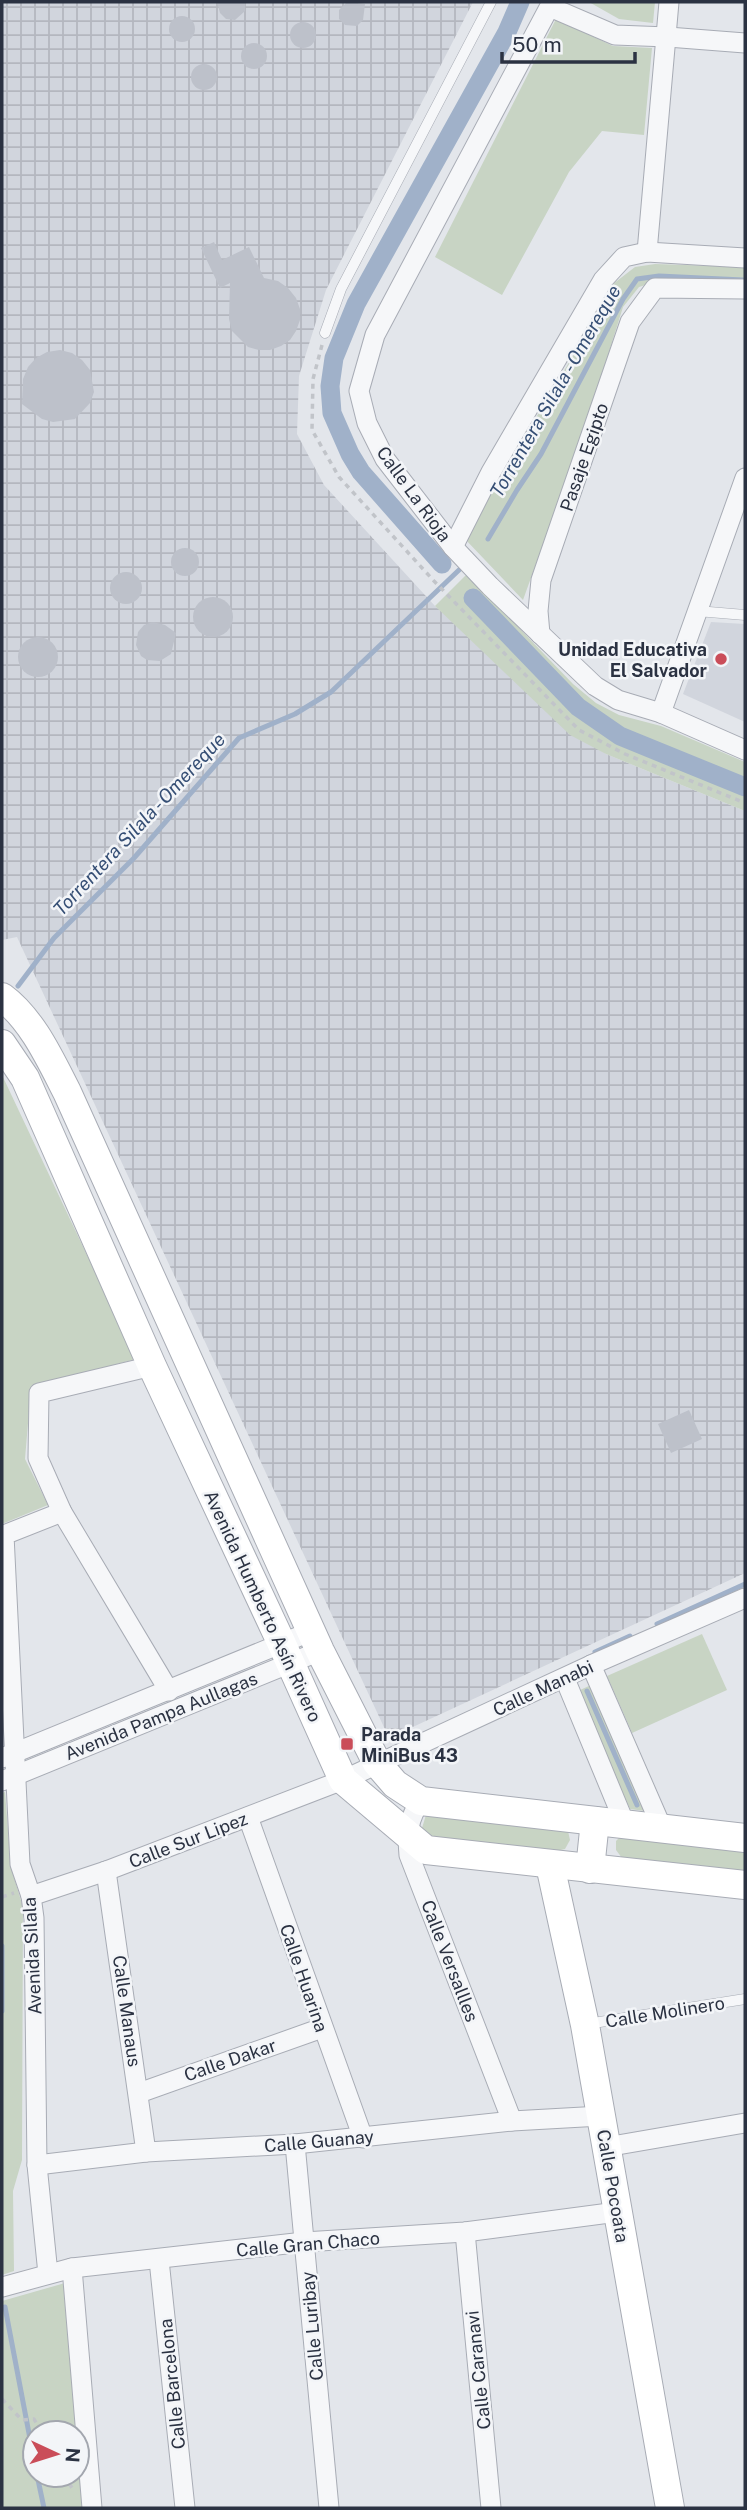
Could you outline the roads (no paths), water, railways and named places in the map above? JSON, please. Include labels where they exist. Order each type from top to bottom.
[{"type":"street","points":[[647,252],[669,2]]},
{"type":"street","points":[[551,5],[615,35],[745,43]]},
{"type":"street","name":"Calle La Rioja","points":[[551,5],[375,335],[359,391],[367,423],[385,459],[453,547],[595,686],[618,700],[661,713],[745,750]]},
{"type":"street","points":[[453,547],[491,472],[603,280],[624,257],[647,252],[745,258]]},
{"type":"street","name":"Pasaje Egipto","points":[[540,634],[538,611],[541,580],[630,322],[655,288],[745,289]]},
{"type":"street","points":[[661,713],[745,478]]},
{"type":"street","name":"Avenida Humberto Asín Rivero","points":[[2,997],[27,1024],[67,1092],[316,1641],[377,1763],[394,1783],[421,1801],[745,1838]]},
{"type":"street","name":"Avenida Humberto Asín Rivero","points":[[2,1044],[25,1078],[152,1366],[343,1780],[426,1850],[745,1885]]},
{"type":"street","points":[[37,1108],[67,1092]]},
{"type":"street","points":[[152,1366],[39,1393],[38,1458],[62,1512],[169,1691]]},
{"type":"street","name":"Avenida Silala","points":[[48,2274],[37,2165],[34,1918],[32,1896],[20,1864],[8,1778],[4,1535],[62,1512]]},
{"type":"street","name":"Calle Manabi","points":[[343,1780],[591,1665],[745,1598]]},
{"type":"street","name":"Avenida Pampa Aullagas","points":[[8,1778],[316,1641]]},
{"type":"street","name":"Avenida Pampa Aullagas","points":[[9,1755],[169,1691],[286,1653]]},
{"type":"street","points":[[591,1665],[662,1828]]},
{"type":"street","points":[[565,1679],[625,1824]]},
{"type":"street","name":"Calle Sur Lipez","points":[[32,1896],[106,1871],[343,1780]]},
{"type":"street","points":[[407,1836],[414,1811],[421,1801]]},
{"type":"street","name":"Calle Huarina","points":[[248,1817],[363,2138]]},
{"type":"street","points":[[590,1869],[595,1821]]},
{"type":"street","name":"Calle Versallles","points":[[407,1836],[409,1855],[512,2121]]},
{"type":"street","name":"Calle Pocoata","points":[[550,1865],[585,2025],[670,2508]]},
{"type":"street","name":"Calle Manaus","points":[[106,1871],[146,2152]]},
{"type":"street","name":"Calle Dakar","points":[[139,2093],[322,2028]]},
{"type":"street","name":"Calle Guanay","points":[[37,2165],[146,2152],[295,2144],[512,2121],[601,2116]]},
{"type":"street","points":[[606,2147],[745,2123]]},
{"type":"street","name":"Calle Luribay","points":[[295,2144],[329,2508]]},
{"type":"street","name":"Calle Gran Chaco","points":[[2,2287],[72,2268],[304,2242],[465,2232],[617,2212]]},
{"type":"street","name":"Calle Caranavi","points":[[465,2232],[491,2508]]},
{"type":"street","name":"Calle Barcelona","points":[[159,2260],[184,2508]]},
{"type":"street","points":[[72,2268],[92,2508]]},
{"type":"lane","points":[[325,333],[341,289],[491,2]]},
{"type":"lane","points":[[697,611],[745,615]]},
{"type":"lane","name":"Calle Molinero","points":[[585,2025],[745,1999]]},
{"type":"waterway","points":[[442,564],[361,472],[332,413],[330,386],[334,358],[356,304],[507,32],[520,2]]},
{"type":"waterway","name":"Torrentera Silala - Omereque","points":[[488,539],[541,454],[623,299],[637,279],[659,276],[743,280]]},
{"type":"waterway","name":"Torrentera Silala - Omereque","points":[[18,986],[54,938],[134,858],[239,738],[295,714],[331,692],[459,570]]},
{"type":"waterway","points":[[473,598],[578,707],[620,736],[745,787]]},
{"type":"waterway","points":[[657,1624],[745,1584]]},
{"type":"waterway","points":[[595,1652],[630,1636]]},
{"type":"waterway","points":[[587,1691],[637,1805]]},
{"type":"waterway","points":[[2,1946],[2,2011]]},
{"type":"waterway","points":[[5,2307],[26,2419]]},
{"type":"waterway","points":[[40,2489],[44,2508]]},
{"type":"place","name":"Unidad Educativa El Salvador","points":[[721,659]]},
{"type":"place","name":"Parada MiniBus 43","points":[[347,1744]]}]
